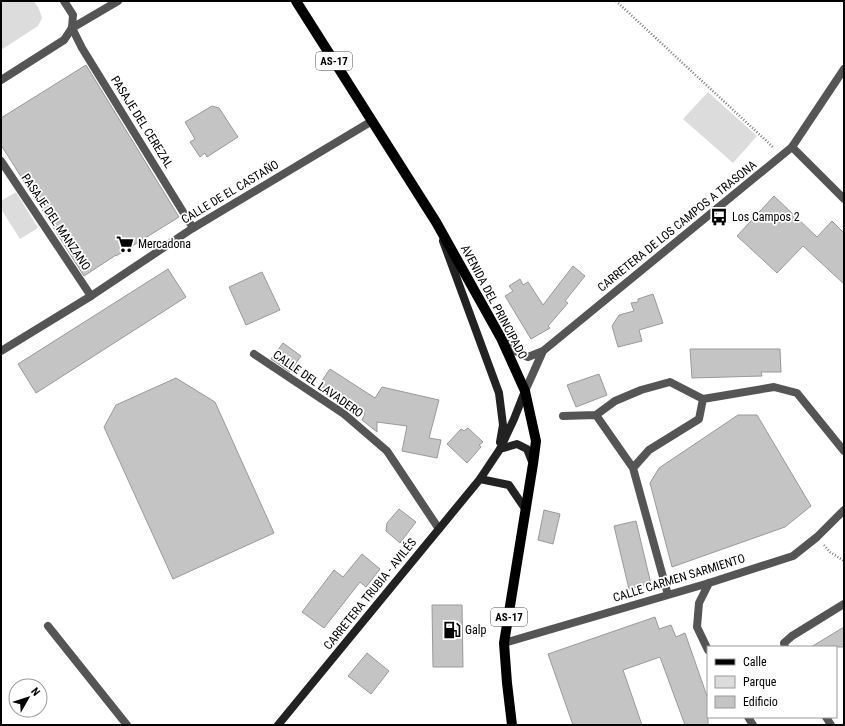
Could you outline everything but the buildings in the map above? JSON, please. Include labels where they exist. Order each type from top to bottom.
[{"type":"main road","name":"AVENIDA DEL PRINCIPADO","points":[[296,1],[436,222],[501,338],[525,391],[536,441],[534,464],[504,643],[512,725]]},
{"type":"main road","points":[[436,222],[500,393],[502,425],[500,449],[517,444],[527,449],[534,464]]},
{"type":"main road","name":"CARRETERA TRUBIA - AVILÉS","points":[[278,725],[480,479],[500,449],[525,391]]},
{"type":"main road","points":[[480,479],[509,485],[526,510]]},
{"type":"street","name":"PASAJE DEL CEREZAL","points":[[64,1],[73,15],[72,28],[82,48],[193,228]]},
{"type":"street","points":[[1,80],[64,40],[72,28],[118,1]]},
{"type":"street","name":"CARRETERA DE LOS CAMPOS A TRASONA","points":[[501,338],[515,351],[528,357],[544,351],[792,147],[844,69]]},
{"type":"street","name":"CALLE DE EL CASTAÑO","points":[[1,351],[91,296],[193,228],[372,121]]},
{"type":"street","points":[[792,147],[844,199]]},
{"type":"street","name":"PASAJE DEL MANZANO","points":[[1,161],[91,296]]},
{"type":"street","points":[[525,391],[544,351]]},
{"type":"street","name":"CALLE DEL LAVADERO","points":[[254,354],[344,414],[387,451],[439,529]]},
{"type":"street","points":[[563,416],[596,416],[615,401],[628,395],[670,382],[703,399],[774,387],[797,394],[844,451]]},
{"type":"street","points":[[633,468],[649,450],[699,419],[703,399]]},
{"type":"street","points":[[596,416],[633,468],[668,595]]},
{"type":"street","name":"CALLE CARMEN SARMIENTO","points":[[504,643],[709,583],[793,556],[817,537],[844,510]]},
{"type":"street","points":[[707,648],[697,628],[699,604],[709,583]]},
{"type":"street","points":[[785,646],[784,643],[792,636],[844,604]]},
{"type":"street","points":[[48,626],[127,725]]},
{"type":"path","points":[[616,1],[782,156]]},
{"type":"path","points":[[817,537],[830,552],[844,562]]},
{"type":"green space","points":[[1,1],[34,1],[42,18],[38,26],[1,50]]},
{"type":"green space","points":[[708,92],[757,136],[733,163],[683,119]]},
{"type":"green space","points":[[16,192],[38,228],[20,239],[1,209],[1,201]]},
{"type":"place","name":"Los Campos 2","points":[[719,217]]},
{"type":"place","name":"Mercadona","points":[[125,244]]},
{"type":"place","name":"Galp","points":[[452,630]]}]
